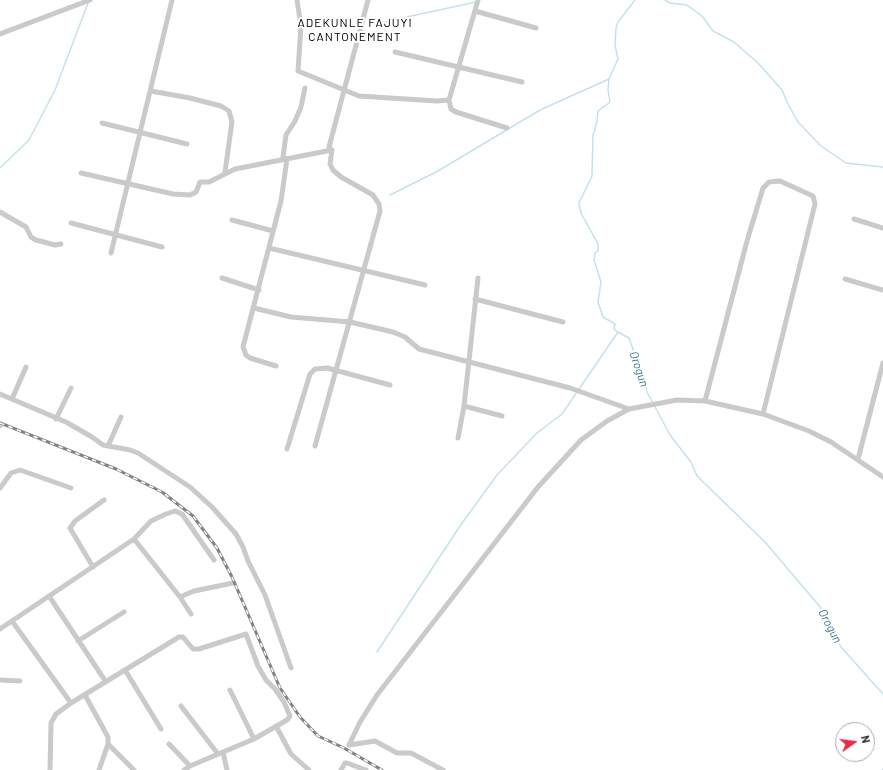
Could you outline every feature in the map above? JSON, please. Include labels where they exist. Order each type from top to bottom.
[{"type":"street","points":[[0,34],[90,0]]},
{"type":"street","points":[[111,253],[129,184],[172,0]]},
{"type":"street","points":[[297,0],[301,26],[298,71],[359,96],[450,100]]},
{"type":"street","points":[[315,446],[380,211],[379,204],[373,195],[341,177],[333,170],[330,164],[332,150],[329,147],[368,0]]},
{"type":"street","points":[[478,0],[450,100],[451,109],[456,112],[507,128]]},
{"type":"street","points":[[475,11],[536,28]]},
{"type":"street","points":[[395,52],[522,82]]},
{"type":"street","points":[[287,159],[283,157],[286,135],[295,121],[301,107],[305,88]]},
{"type":"street","points":[[151,91],[190,98],[221,106],[229,111],[232,122],[225,172]]},
{"type":"street","points":[[102,123],[187,144]]},
{"type":"street","points":[[81,173],[173,194],[190,195],[196,192],[200,182],[210,182],[225,172],[332,150]]},
{"type":"street","points":[[276,366],[250,358],[244,351],[243,347],[259,290],[281,200],[287,159]]},
{"type":"street","points":[[705,401],[747,241],[763,188],[769,182],[780,181],[813,196],[815,204],[763,414]]},
{"type":"street","points":[[0,212],[26,227],[32,237],[36,240],[54,245],[62,244]]},
{"type":"street","points":[[854,219],[883,228]]},
{"type":"street","points":[[232,220],[273,231]]},
{"type":"street","points":[[71,223],[162,247]]},
{"type":"street","points":[[269,248],[425,285]]},
{"type":"street","points":[[222,278],[259,290]]},
{"type":"street","points":[[458,438],[464,406],[478,278]]},
{"type":"street","points":[[845,279],[883,290]]},
{"type":"street","points":[[475,299],[562,322]]},
{"type":"street","points":[[254,308],[291,317],[350,322],[393,332],[405,337],[419,349],[570,388],[629,409]]},
{"type":"street","points":[[858,459],[883,363]]},
{"type":"street","points":[[12,399],[26,367]]},
{"type":"street","points":[[287,449],[310,374],[320,368],[337,370],[390,385]]},
{"type":"street","points":[[56,419],[70,388]]},
{"type":"street","points":[[0,394],[56,419],[92,437],[103,445],[130,450],[159,466],[190,487],[230,526],[243,547],[248,561],[266,594],[291,668]]},
{"type":"street","points":[[443,770],[411,753],[397,753],[375,741],[348,745],[377,695],[538,487],[580,440],[607,421],[629,409],[677,400],[705,401],[763,414],[809,431],[831,442],[883,477]]},
{"type":"street","points":[[464,406],[502,416]]},
{"type":"street","points":[[108,446],[121,417]]},
{"type":"street","points":[[0,488],[13,471],[20,470],[71,488]]},
{"type":"street","points":[[93,567],[70,528],[75,521],[104,500]]},
{"type":"street","points":[[0,629],[134,539],[151,521],[160,516],[177,512],[182,514],[214,560]]},
{"type":"street","points":[[134,539],[180,597],[191,614]]},
{"type":"street","points":[[180,597],[194,591],[233,583]]},
{"type":"street","points":[[49,596],[106,682]]},
{"type":"street","points":[[78,641],[124,612]]},
{"type":"street","points":[[12,620],[71,703]]},
{"type":"street","points":[[50,770],[51,723],[56,714],[71,703],[179,637],[183,637],[193,648],[199,649],[245,633],[248,636],[258,666],[263,675],[275,689],[290,716],[287,720],[254,739],[190,766],[184,770]]},
{"type":"street","points":[[125,670],[161,729]]},
{"type":"street","points":[[0,680],[20,680]]},
{"type":"street","points":[[230,690],[254,739]]},
{"type":"street","points":[[85,695],[107,735],[108,744],[99,770]]},
{"type":"street","points":[[181,706],[221,753],[227,770]]},
{"type":"street","points":[[276,726],[291,754],[309,770]]},
{"type":"street","points":[[108,744],[134,770]]},
{"type":"street","points":[[169,744],[190,766]]},
{"type":"street","points":[[341,770],[347,763],[366,770]]},
{"type":"waterway","name":"Orogun","points":[[635,0],[618,22],[616,28],[615,45],[618,59],[609,79],[608,90],[610,102],[598,111],[597,122],[593,135],[592,176],[579,203],[581,213],[598,244],[598,251],[595,253],[594,260],[601,282],[598,302],[603,317],[615,324],[614,329],[629,338],[647,392],[670,435],[691,462],[697,476],[765,542],[821,608],[841,647],[883,694]]},
{"type":"waterway","points":[[665,0],[670,3],[687,5],[702,16],[713,31],[734,42],[759,64],[782,90],[798,122],[821,146],[846,163],[883,167]]},
{"type":"waterway","points":[[370,25],[476,2]]},
{"type":"waterway","points":[[0,168],[29,140],[55,90],[88,3]]},
{"type":"waterway","points":[[390,195],[438,171],[540,110],[609,79]]},
{"type":"waterway","points":[[377,652],[460,526],[497,475],[537,433],[562,414],[618,332]]},
{"type":"railway","points":[[0,423],[116,469],[162,492],[193,516],[217,548],[232,577],[280,688],[300,717],[318,736],[344,748],[382,770]]},
{"type":"district","name":"ADEKUNLE FAJUYI CANTONEMENT","points":[[355,30]]}]
